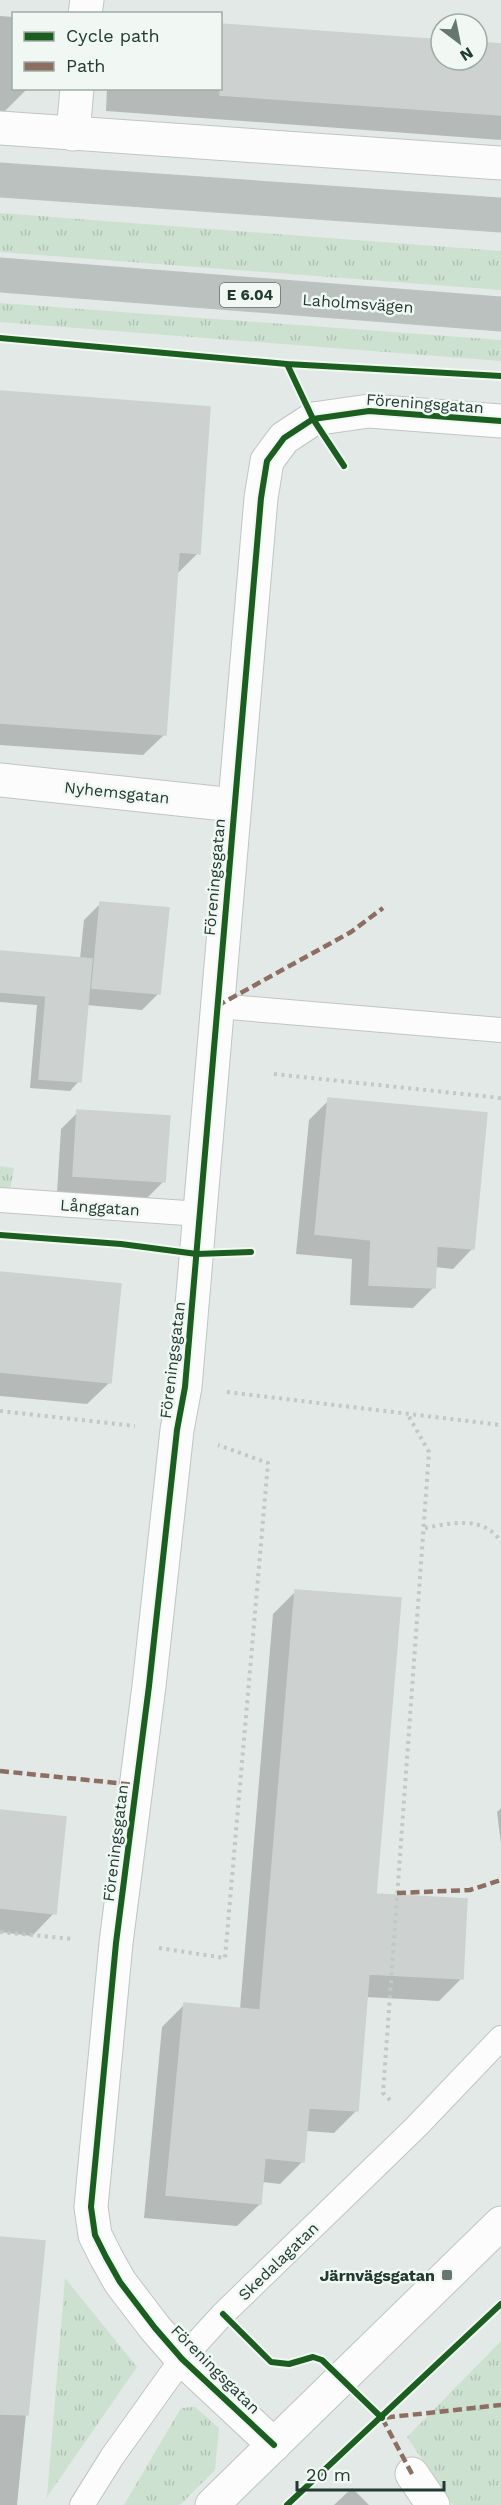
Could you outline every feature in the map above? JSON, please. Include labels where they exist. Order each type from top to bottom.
[{"type":"highway","points":[[0,180],[501,216]]},
{"type":"highway","name":"Laholmsvägen","points":[[0,275],[501,314]]},
{"type":"street","points":[[73,134],[77,90]]},
{"type":"street","points":[[0,128],[501,163]]},
{"type":"street","name":"Föreningsgatan","points":[[274,2445],[182,2359],[120,2282],[95,2235],[91,2207],[116,1943],[177,1430],[185,1387],[261,498],[267,461],[285,438],[313,419],[369,411],[501,421]]},
{"type":"street","name":"Nyhemsgatan","points":[[0,780],[234,805]]},
{"type":"street","points":[[212,2505],[501,2223]]},
{"type":"street","points":[[412,2474],[433,2505]]},
{"type":"lane","points":[[217,1006],[501,1030]]},
{"type":"lane","name":"Långgatan","points":[[0,1200],[200,1214]]},
{"type":"lane","name":"Skedalagatan","points":[[82,2505],[112,2457],[182,2359],[231,2306],[416,2127],[501,2038]]},
{"type":"path","points":[[274,1074],[501,1098]]},
{"type":"path","points":[[185,1387],[501,1425]]},
{"type":"path","points":[[408,1415],[429,1452],[383,2092],[416,2127]]},
{"type":"path","points":[[0,1932],[116,1943],[225,1958],[268,1463]]},
{"type":"path","points":[[425,1529],[455,1522],[483,1525],[501,1542]]},
{"type":"green space","points":[[0,213],[501,251],[501,290],[0,252]]},
{"type":"green space","points":[[0,303],[501,340],[501,361],[0,322]]},
{"type":"green space","points":[[0,1166],[14,1168],[10,1190],[0,1189]]},
{"type":"green space","points":[[65,2278],[137,2367],[47,2497]]},
{"type":"green space","points":[[501,2341],[501,2505],[453,2505],[407,2437]]},
{"type":"green space","points":[[195,2407],[219,2428],[215,2470],[180,2505],[124,2505],[181,2408]]},
{"type":"building","points":[[222,24],[429,39],[429,72],[489,72],[489,43],[501,44],[501,115],[220,95],[220,90],[222,90]]},
{"type":"building","points":[[0,391],[210,407],[200,554],[179,552],[166,735],[0,723]]},
{"type":"building","points":[[100,902],[169,908],[160,994],[92,988]]},
{"type":"building","points":[[0,951],[92,959],[81,1082],[39,1079],[46,996],[0,992]]},
{"type":"building","points":[[328,1098],[487,1113],[474,1249],[437,1246],[435,1288],[369,1285],[371,1240],[315,1234]]},
{"type":"building","points":[[77,1110],[170,1116],[165,1182],[73,1176]]},
{"type":"building","points":[[0,1272],[121,1284],[111,1383],[0,1372]]},
{"type":"building","points":[[295,1590],[401,1598],[376,1894],[467,1899],[463,1979],[369,1974],[358,2111],[309,2108],[304,2162],[265,2158],[261,2204],[166,2195],[184,2003],[260,2010]]},
{"type":"building","points":[[0,1810],[66,1817],[56,1914],[0,1908]]},
{"type":"building","points":[[0,2237],[45,2241],[28,2415],[0,2414]]},
{"type":"marked path","points":[[217,1006],[351,932],[383,908]]},
{"type":"marked path","points":[[0,1771],[136,1785]]},
{"type":"marked path","points":[[397,1893],[470,1890],[501,1880]]},
{"type":"marked path","points":[[412,2474],[382,2418],[501,2405]]},
{"type":"cycle path","points":[[0,338],[287,364],[501,376]]},
{"type":"cycle path","points":[[287,364],[313,419],[344,466]]},
{"type":"cycle path","points":[[274,2445],[182,2359],[155,2328],[120,2282],[106,2257],[95,2235],[91,2207],[116,1943],[149,1686],[177,1430],[185,1387],[261,498],[267,461],[284,438],[313,419],[369,411],[501,421]]},
{"type":"cycle path","points":[[0,1235],[121,1244],[197,1254],[251,1252]]},
{"type":"cycle path","points":[[287,2505],[501,2304]]},
{"type":"cycle path","points":[[223,2314],[271,2362],[289,2364],[313,2357],[322,2360],[382,2418]]},
{"type":"place","name":"Järnvägsgatan","points":[[447,2275]]}]
